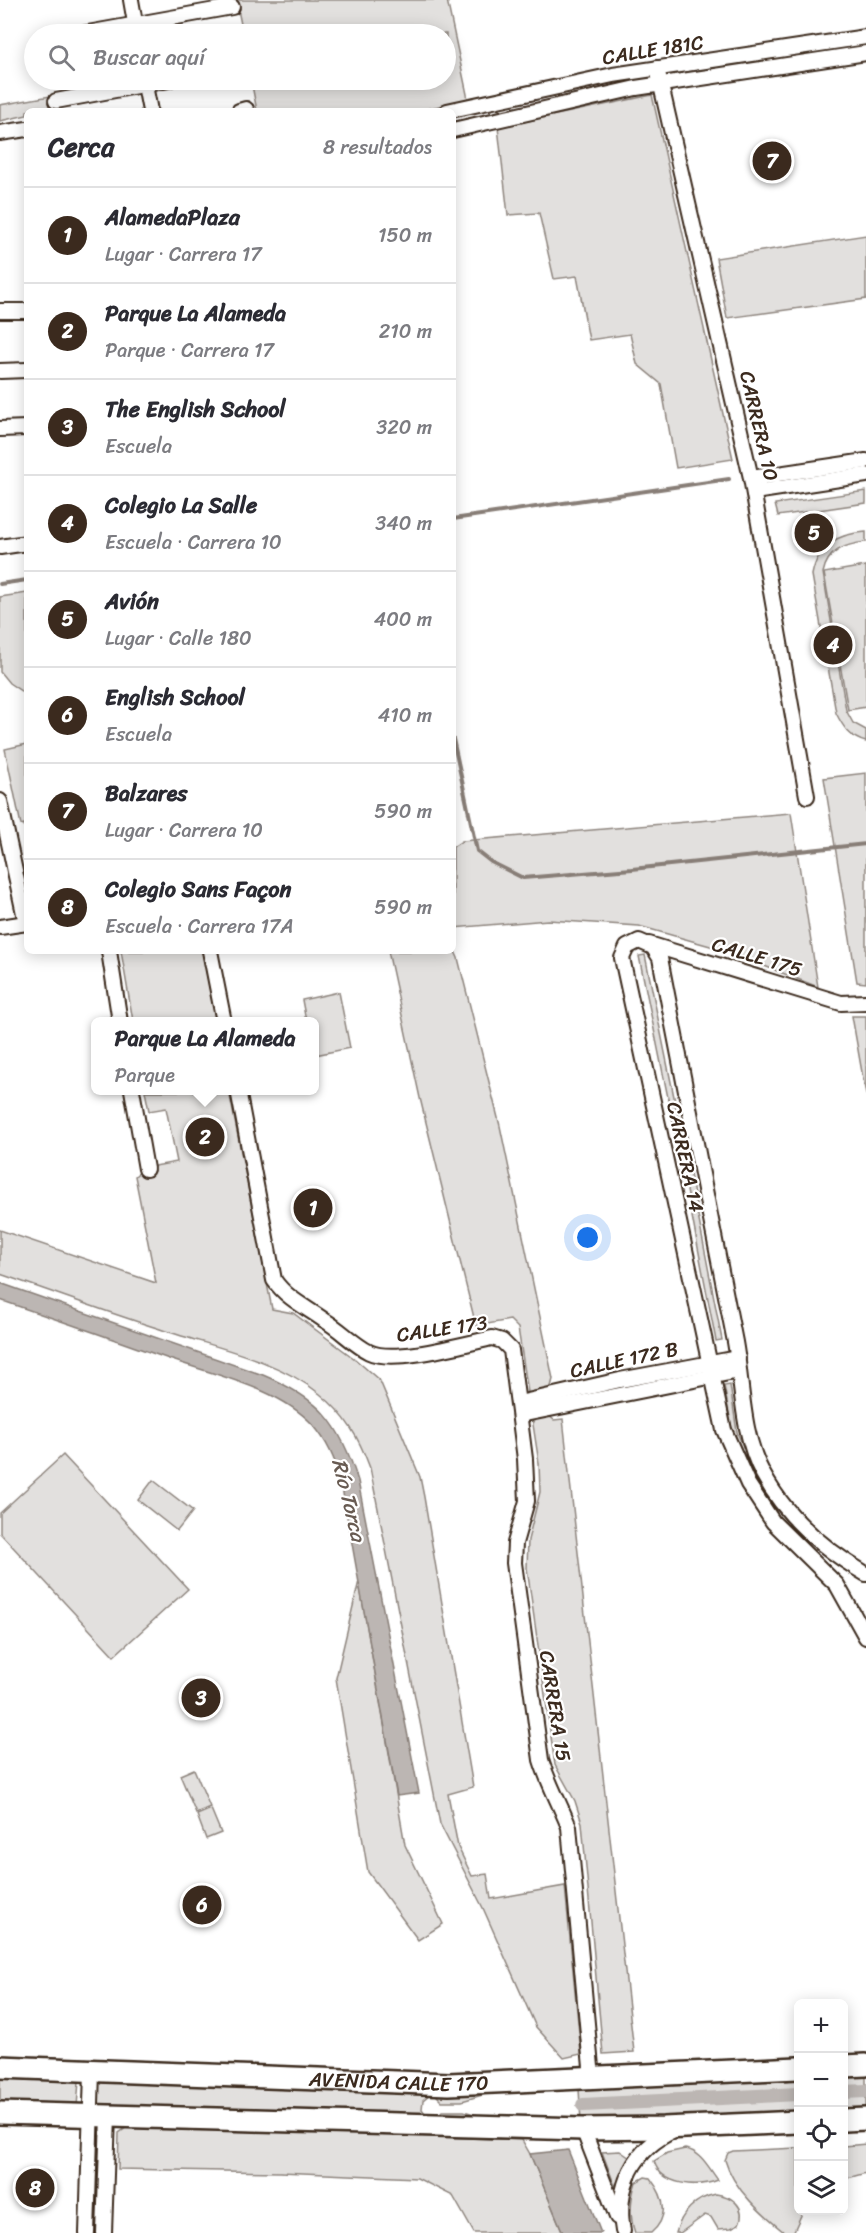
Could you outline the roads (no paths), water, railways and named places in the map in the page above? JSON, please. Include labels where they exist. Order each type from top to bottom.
[{"type":"main road","points":[[848,2066],[866,2065]]},
{"type":"main road","name":"AVENIDA CALLE 170","points":[[0,2067],[449,2084],[794,2068]]},
{"type":"main road","points":[[0,2113],[583,2129],[794,2122]]},
{"type":"main road","points":[[848,2120],[866,2119]]},
{"type":"street","points":[[131,0],[135,24]]},
{"type":"street","points":[[158,24],[232,7]]},
{"type":"street","name":"CALLE 181C","points":[[456,109],[579,82],[657,68],[866,37]]},
{"type":"street","name":"CALLE 181C","points":[[456,129],[660,84],[866,53]]},
{"type":"street","name":"CARRERA 10","points":[[657,68],[753,485],[807,796]]},
{"type":"street","points":[[56,101],[108,90]]},
{"type":"street","points":[[146,90],[149,108]]},
{"type":"street","points":[[0,133],[24,129]]},
{"type":"street","points":[[0,311],[24,311]]},
{"type":"street","points":[[0,371],[24,370]]},
{"type":"street","points":[[0,429],[24,428]]},
{"type":"street","points":[[753,485],[866,461]]},
{"type":"street","points":[[753,485],[866,475]]},
{"type":"street","points":[[0,547],[24,543]]},
{"type":"street","points":[[0,801],[24,914]]},
{"type":"street","points":[[0,927],[24,923]]},
{"type":"street","points":[[639,941],[653,946],[660,958],[738,1364],[746,1427],[763,1474],[795,1520],[837,1557],[866,1574]]},
{"type":"street","name":"CARRERA 14","points":[[639,941],[627,946],[622,958],[724,1430],[748,1484],[773,1522],[837,1586]]},
{"type":"street","name":"CALLE 175","points":[[639,941],[841,1003],[866,1002]]},
{"type":"street","points":[[109,954],[119,1017]]},
{"type":"street","points":[[211,954],[223,1017]]},
{"type":"street","points":[[133,1095],[146,1169]]},
{"type":"street","name":"CALLE 173","points":[[239,1095],[274,1280],[284,1294],[370,1352],[383,1356],[402,1356],[492,1338],[502,1341]]},
{"type":"street","name":"CARRERA 15","points":[[502,1341],[511,1350],[527,1501],[514,1543],[514,1563],[542,1760],[547,1780],[561,1806],[568,1827],[592,2079]]},
{"type":"street","name":"CALLE 172 B","points":[[519,1409],[738,1364]]},
{"type":"street","points":[[824,1546],[837,1586],[866,1637]]},
{"type":"street","points":[[92,2071],[99,2115],[104,2233]]},
{"type":"street","points":[[87,2233],[99,2115]]},
{"type":"street","points":[[623,2232],[621,2198],[632,2167],[646,2148],[682,2127]]},
{"type":"street","points":[[583,2129],[623,2232]]},
{"type":"water","name":"Río Torca","points":[[0,1283],[263,1375],[299,1393],[325,1415],[344,1443],[358,1481],[419,1793],[397,1796],[341,1482],[331,1452],[313,1425],[283,1401],[246,1384],[0,1300]]},
{"type":"water","points":[[568,2150],[601,2233],[563,2233],[530,2154]]},
{"type":"waterway","points":[[456,519],[729,479]]},
{"type":"waterway","points":[[0,584],[24,580]]},
{"type":"waterway","points":[[456,753],[477,851],[491,862],[523,878],[866,844]]},
{"type":"waterway","points":[[848,2092],[866,2091]]},
{"type":"waterway","points":[[583,2105],[794,2094]]},
{"type":"place","name":"Balzares","points":[[772,161]]},
{"type":"place","name":"Avión","points":[[814,533]]},
{"type":"place","name":"Colegio La Salle","points":[[833,645]]},
{"type":"place","name":"Parque La Alameda","points":[[205,1137]]},
{"type":"place","name":"AlamedaPlaza","points":[[313,1208]]},
{"type":"place","name":"The English School","points":[[201,1698]]},
{"type":"place","name":"English School","points":[[202,1905]]},
{"type":"place","name":"Colegio Sans Façon","points":[[35,2188]]}]
